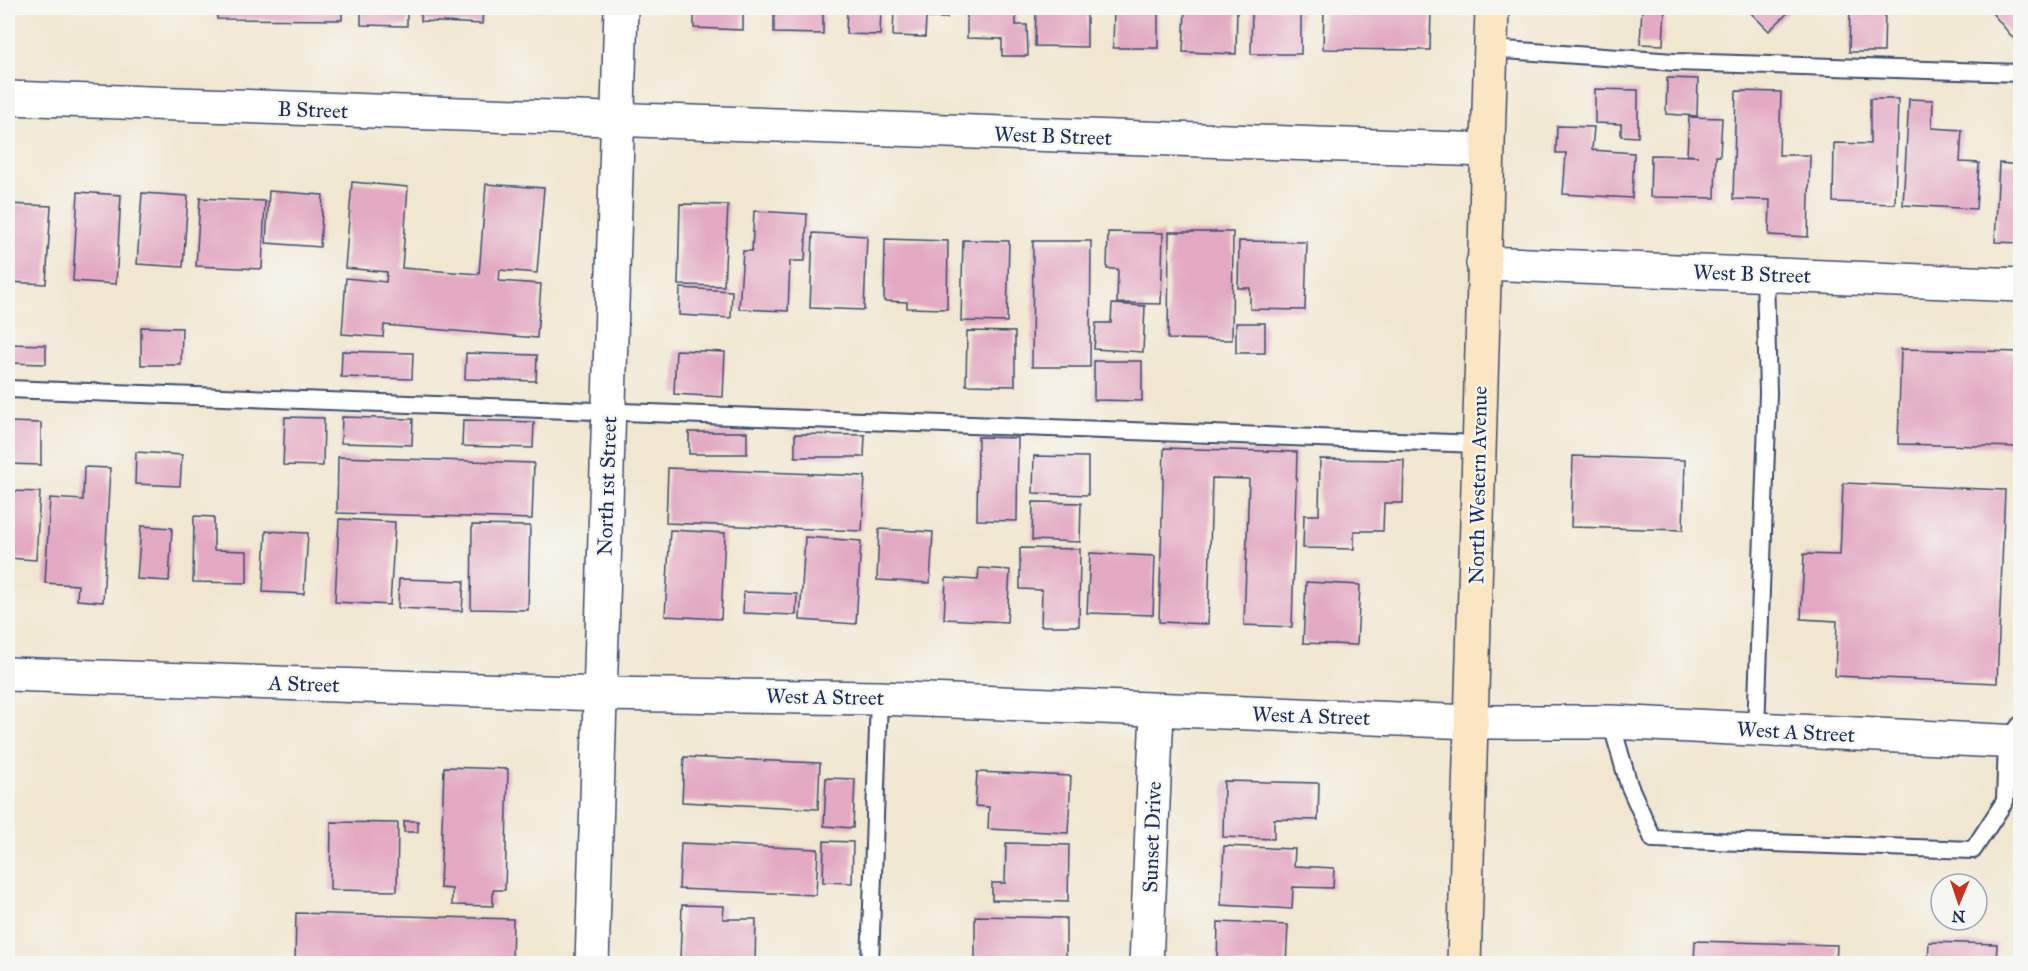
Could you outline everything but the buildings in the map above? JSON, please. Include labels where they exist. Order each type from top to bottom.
[{"type":"main road","name":"North Western Avenue","points":[[1464,963],[1492,8]]},
{"type":"street","name":"North 1st Street","points":[[592,963],[621,8]]},
{"type":"street","name":"B Street","points":[[8,99],[618,121]]},
{"type":"street","name":"West B Street","points":[[618,121],[1487,150]]},
{"type":"street","name":"West B Street","points":[[1483,263],[2020,285]]},
{"type":"street","name":"A Street","points":[[8,674],[601,694]]},
{"type":"street","name":"West A Street","points":[[601,694],[879,698],[1472,722],[1611,722],[1756,730],[2016,736]]},
{"type":"street","name":"Sunset Drive","points":[[1146,963],[1157,711]]},
{"type":"lane","points":[[1491,49],[1674,62],[2020,73]]},
{"type":"lane","points":[[1756,730],[1768,393],[1765,275]]},
{"type":"lane","points":[[8,389],[1479,444]]},
{"type":"lane","points":[[870,963],[879,698]]},
{"type":"lane","points":[[1611,722],[1629,785],[1653,839],[1973,850],[2005,801],[2016,736]]}]
